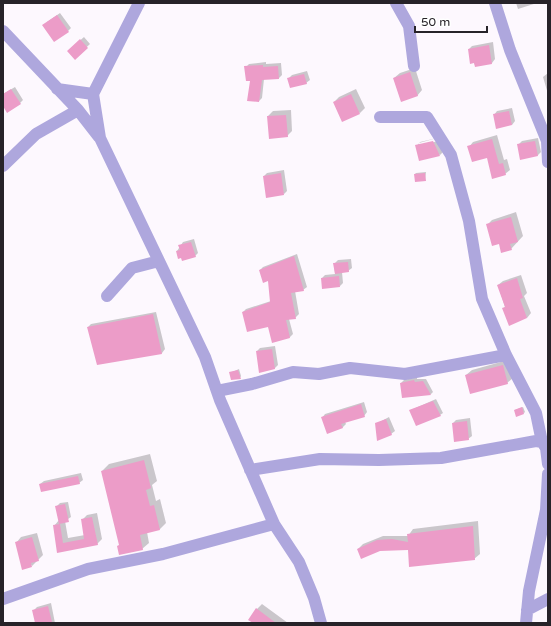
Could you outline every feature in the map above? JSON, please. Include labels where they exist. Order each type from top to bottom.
[{"type":"street","points":[[100,138],[93,94],[139,3]]},
{"type":"street","points":[[396,3],[409,26],[414,66]]},
{"type":"street","points":[[496,3],[510,50],[547,141],[548,162]]},
{"type":"street","points":[[3,33],[78,110],[100,138],[205,358],[217,391],[274,524],[299,562],[314,598],[321,623]]},
{"type":"street","points":[[58,89],[93,94]]},
{"type":"street","points":[[3,166],[36,134],[78,110]]},
{"type":"street","points":[[380,117],[427,117],[451,155],[469,221],[482,299],[506,355],[536,413],[542,442],[546,448],[548,464]]},
{"type":"street","points":[[107,296],[132,268],[159,261]]},
{"type":"street","points":[[217,391],[252,384],[293,372],[319,374],[350,368],[405,374],[506,355]]},
{"type":"street","points":[[250,470],[320,459],[378,460],[441,458],[536,441],[542,442]]},
{"type":"street","points":[[526,623],[529,591],[546,510],[548,474]]},
{"type":"street","points":[[3,599],[88,569],[163,554],[274,524]]},
{"type":"street","points":[[527,610],[548,598]]},
{"type":"building","points":[[57,15],[69,32],[54,42],[42,25]]},
{"type":"building","points":[[80,39],[88,48],[75,60],[67,51]]},
{"type":"building","points":[[489,45],[492,64],[475,67],[474,63],[470,64],[468,49]]},
{"type":"building","points":[[263,65],[263,67],[278,66],[279,79],[262,80],[259,102],[247,101],[250,81],[246,81],[244,66]]},
{"type":"building","points":[[410,72],[418,96],[401,102],[393,78]]},
{"type":"building","points":[[304,74],[307,84],[290,88],[287,78]]},
{"type":"building","points":[[11,89],[21,104],[7,113],[3,106],[3,94]]},
{"type":"building","points":[[351,94],[360,114],[342,122],[333,102]]},
{"type":"building","points":[[509,111],[512,125],[496,129],[493,114]]},
{"type":"building","points":[[286,115],[288,137],[269,139],[267,116]]},
{"type":"building","points":[[492,139],[499,164],[503,163],[506,175],[492,179],[487,158],[472,162],[467,146]]},
{"type":"building","points":[[433,141],[440,156],[419,161],[415,145]]},
{"type":"building","points":[[535,141],[538,156],[520,160],[517,144]]},
{"type":"building","points":[[281,173],[284,195],[266,198],[263,176]]},
{"type":"building","points":[[425,173],[426,181],[415,182],[414,174]]},
{"type":"building","points":[[511,217],[518,242],[510,244],[512,250],[501,253],[499,244],[492,246],[486,224]]},
{"type":"building","points":[[191,242],[196,257],[182,261],[181,258],[178,259],[176,251],[180,250],[178,245]]},
{"type":"building","points":[[294,256],[304,291],[291,293],[296,319],[286,320],[290,338],[272,343],[268,327],[247,332],[242,312],[270,302],[268,281],[263,283],[259,270]]},
{"type":"building","points":[[348,262],[349,272],[335,274],[333,263]]},
{"type":"building","points":[[339,276],[340,287],[322,289],[321,278]]},
{"type":"building","points":[[517,278],[523,298],[520,299],[527,318],[509,326],[502,308],[505,307],[497,285]]},
{"type":"building","points":[[153,314],[162,354],[97,365],[87,327]]},
{"type":"building","points":[[272,349],[275,369],[259,373],[256,351]]},
{"type":"building","points":[[503,365],[508,384],[470,394],[465,375]]},
{"type":"building","points":[[238,370],[241,379],[231,380],[229,372]]},
{"type":"building","points":[[414,380],[415,382],[423,381],[431,395],[402,398],[400,383]]},
{"type":"building","points":[[433,401],[441,416],[416,426],[409,410]]},
{"type":"building","points":[[361,404],[365,417],[341,424],[343,428],[327,434],[321,417]]},
{"type":"building","points":[[522,407],[524,414],[516,417],[514,410]]},
{"type":"building","points":[[386,419],[392,435],[377,441],[375,423]]},
{"type":"building","points":[[467,421],[469,440],[454,442],[452,423]]},
{"type":"building","points":[[144,460],[151,488],[146,490],[150,506],[154,505],[160,530],[140,535],[143,550],[119,555],[117,546],[119,545],[101,471]]},
{"type":"building","points":[[78,476],[80,484],[41,492],[39,484]]},
{"type":"building","points":[[65,504],[69,522],[59,524],[55,506]]},
{"type":"building","points":[[92,517],[98,545],[57,553],[53,525],[60,524],[63,543],[84,539],[81,519]]},
{"type":"building","points":[[473,526],[475,560],[409,567],[408,550],[380,551],[361,559],[357,549],[377,540],[392,539],[408,542],[407,534]]},
{"type":"building","points":[[32,537],[39,561],[31,563],[32,567],[22,570],[15,542]]},
{"type":"building","points":[[48,606],[52,622],[35,623],[32,610]]},
{"type":"building","points":[[256,608],[276,623],[253,623],[248,620]]}]
